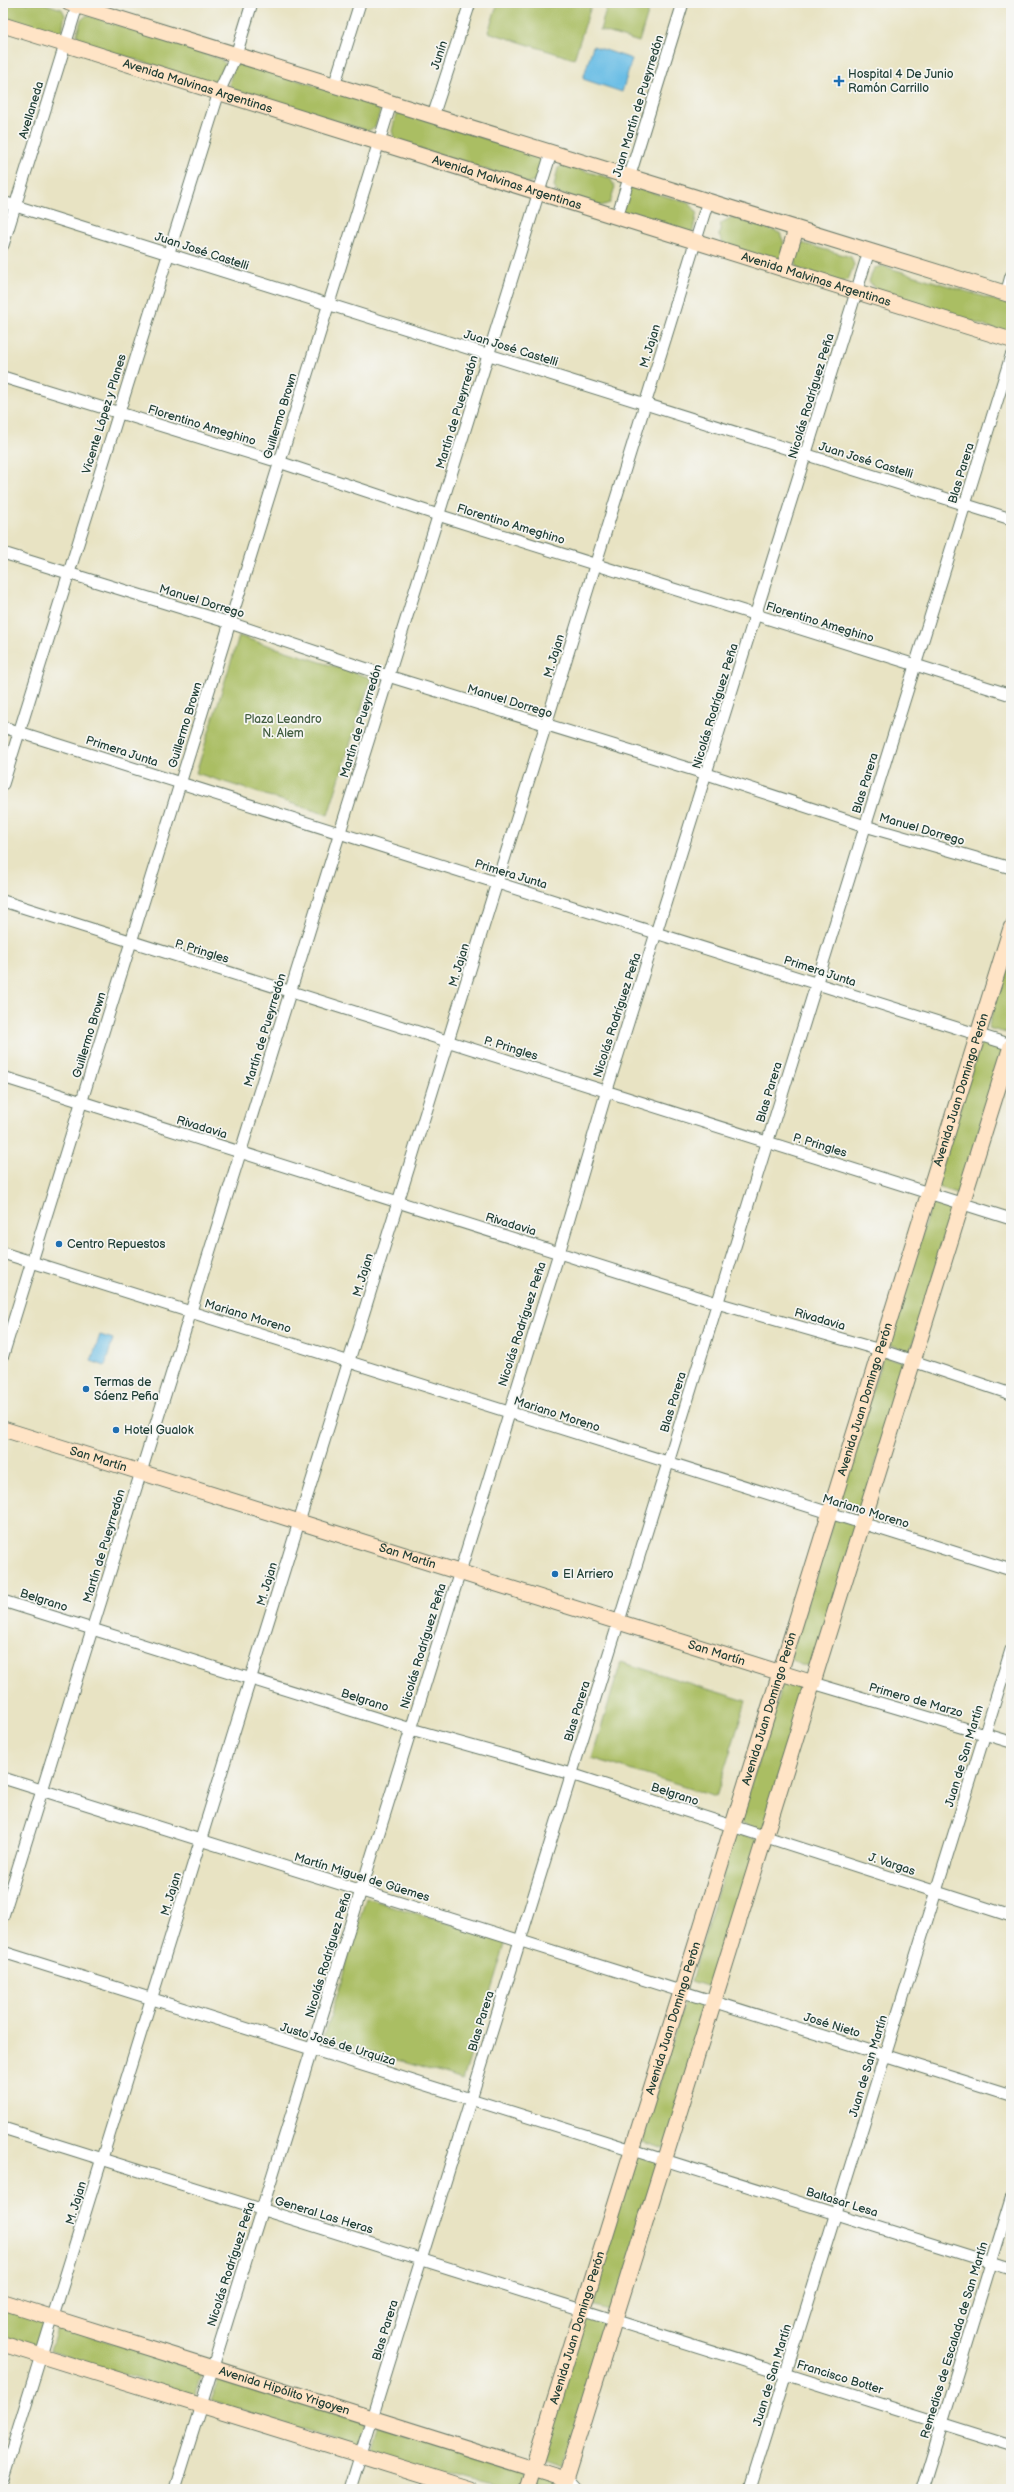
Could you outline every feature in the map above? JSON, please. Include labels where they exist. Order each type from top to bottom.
[{"type":"main road","points":[[75,4],[334,86],[1008,294]]},
{"type":"main road","name":"Avenida Malvinas Argentinas","points":[[3,25],[1011,340]]},
{"type":"main road","points":[[784,269],[796,228]]},
{"type":"main road","name":"Avenida Juan Domingo Perón","points":[[527,2489],[880,1350],[930,1194],[1011,928]]},
{"type":"main road","points":[[567,2486],[615,2320],[664,2160],[1011,1045]]},
{"type":"main road","name":"San Martín","points":[[3,1429],[813,1683]]},
{"type":"main road","name":"Avenida Hipólito Yrigoyen","points":[[3,2302],[533,2468],[567,2486]]},
{"type":"main road","points":[[3,2344],[470,2489]]},
{"type":"street","name":"Vicente López y Planes","points":[[3,784],[219,92],[236,55],[252,3]]},
{"type":"street","points":[[334,86],[360,3]]},
{"type":"street","name":"Junín","points":[[434,116],[470,3]]},
{"type":"street","name":"Juan Martín de Pueyrredón","points":[[617,217],[683,3]]},
{"type":"street","name":"Avellaneda","points":[[3,245],[65,44],[75,4]]},
{"type":"street","name":"Guillermo Brown","points":[[3,1355],[391,103]]},
{"type":"street","name":"Martín de Pueyrredón","points":[[3,1916],[551,153]]},
{"type":"street","name":"M. Jajan","points":[[3,2478],[498,884],[708,201]]},
{"type":"street","name":"Juan José Castelli","points":[[3,202],[1011,519]]},
{"type":"street","name":"Nicolás Rodríguez Peña","points":[[175,2489],[460,1572],[508,1412],[559,1253],[607,1090],[870,251]]},
{"type":"street","points":[[1008,294],[1011,276]]},
{"type":"street","name":"Blas Parera","points":[[350,2489],[1011,356]]},
{"type":"street","name":"Florentino Ameghino","points":[[3,377],[280,462],[438,515],[1011,695]]},
{"type":"street","name":"Manuel Dorrego","points":[[3,553],[230,623],[388,676],[546,726],[707,774],[865,826],[1011,868]]},
{"type":"street","name":"Primera Junta","points":[[3,727],[498,884],[657,932],[1011,1045]]},
{"type":"street","name":"P. Pringles","points":[[3,901],[448,1042],[607,1090],[1011,1219]]},
{"type":"street","name":"Rivadavia","points":[[3,1078],[717,1303],[880,1350],[1011,1394]]},
{"type":"street","name":"Mariano Moreno","points":[[3,1253],[1011,1570]]},
{"type":"street","name":"Belgrano","points":[[3,1600],[92,1629],[252,1677],[411,1729],[571,1774],[765,1837]]},
{"type":"street","name":"Juan de San Martín","points":[[750,2489],[1011,1650]]},
{"type":"street","name":"Primero de Marzo","points":[[813,1683],[1011,1742]]},
{"type":"street","name":"Martín Miguel de Güemes","points":[[3,1778],[714,2001]]},
{"type":"street","name":"J. Vargas","points":[[765,1837],[1011,1916]]},
{"type":"street","name":"Justo José de Urquiza","points":[[3,1952],[664,2160]]},
{"type":"street","name":"José Nieto","points":[[714,2001],[1011,2095]]},
{"type":"street","name":"General Las Heras","points":[[3,2128],[615,2320]]},
{"type":"street","name":"Baltasar Lesa","points":[[664,2160],[1011,2269]]},
{"type":"street","name":"Remedios de Escalada de San Martín","points":[[922,2489],[1011,2198]]},
{"type":"street","name":"Francisco Botter","points":[[615,2320],[1011,2445]]},
{"type":"green space","points":[[3,3],[43,3],[62,9],[65,15],[62,31],[55,34],[3,18]]},
{"type":"green space","points":[[498,3],[592,3],[574,59],[488,32]]},
{"type":"green space","points":[[608,3],[651,3],[639,42],[600,30]]},
{"type":"green space","points":[[87,15],[221,59],[227,66],[221,80],[213,84],[80,42],[77,34],[81,20]]},
{"type":"green space","points":[[241,62],[375,105],[380,112],[375,127],[368,131],[235,90],[229,84],[234,65]]},
{"type":"green space","points":[[405,113],[536,155],[542,163],[536,180],[528,183],[395,141],[392,131],[396,114]]},
{"type":"green space","points":[[563,165],[610,178],[615,187],[610,203],[601,206],[557,193],[554,186],[558,168]]},
{"type":"green space","points":[[633,187],[689,203],[697,212],[692,235],[621,214],[628,190]]},
{"type":"green space","points":[[732,217],[780,233],[784,243],[781,257],[771,260],[725,246],[719,236],[721,223]]},
{"type":"green space","points":[[802,243],[851,257],[854,265],[848,280],[840,282],[798,269],[796,252]]},
{"type":"green space","points":[[883,266],[1011,305],[1011,329],[1004,332],[877,292],[869,281],[874,268]]},
{"type":"green space","name":"Plaza Leandro N. Alem","points":[[239,636],[371,678],[328,815],[196,773]]},
{"type":"green space","points":[[1011,951],[1011,1030],[1010,1034],[988,1028]]},
{"type":"green space","points":[[982,1039],[1005,1046],[959,1194],[935,1186]]},
{"type":"green space","points":[[933,1198],[956,1206],[910,1352],[887,1344]]},
{"type":"green space","points":[[883,1356],[907,1363],[861,1512],[837,1504]]},
{"type":"green space","points":[[834,1518],[857,1525],[813,1663],[801,1665],[790,1657]]},
{"type":"green space","points":[[621,1662],[746,1701],[716,1797],[592,1758]]},
{"type":"green space","points":[[789,1680],[805,1685],[763,1831],[739,1822],[783,1683]]},
{"type":"green space","points":[[735,1833],[761,1841],[716,1989],[691,1981]]},
{"type":"green space","points":[[366,1898],[506,1941],[463,2080],[324,2038]]},
{"type":"green space","points":[[686,1996],[710,2003],[666,2149],[642,2142]]},
{"type":"green space","points":[[635,2154],[661,2162],[615,2312],[589,2304]]},
{"type":"green space","points":[[3,2308],[49,2321],[41,2348],[3,2337]]},
{"type":"green space","points":[[586,2316],[609,2324],[563,2469],[540,2461]]},
{"type":"green space","points":[[58,2326],[203,2371],[195,2397],[50,2351]]},
{"type":"green space","points":[[220,2377],[366,2422],[359,2448],[211,2401]]},
{"type":"green space","points":[[377,2426],[519,2469],[525,2480],[522,2489],[498,2489],[370,2451]]},
{"type":"green space","points":[[542,2477],[555,2481],[558,2489],[532,2489],[536,2480]]},
{"type":"water","points":[[593,46],[632,59],[622,92],[583,79]]},
{"type":"water","points":[[100,1335],[113,1339],[105,1366],[91,1361]]},
{"type":"place","name":"Hospital 4 De Junio Ramón Carrillo","points":[[839,81]]},
{"type":"place","name":"Centro Repuestos","points":[[59,1244]]},
{"type":"place","name":"Termas de Sáenz Peña","points":[[86,1389]]},
{"type":"place","name":"Hotel Gualok","points":[[116,1430]]},
{"type":"place","name":"El Arriero","points":[[555,1574]]}]
